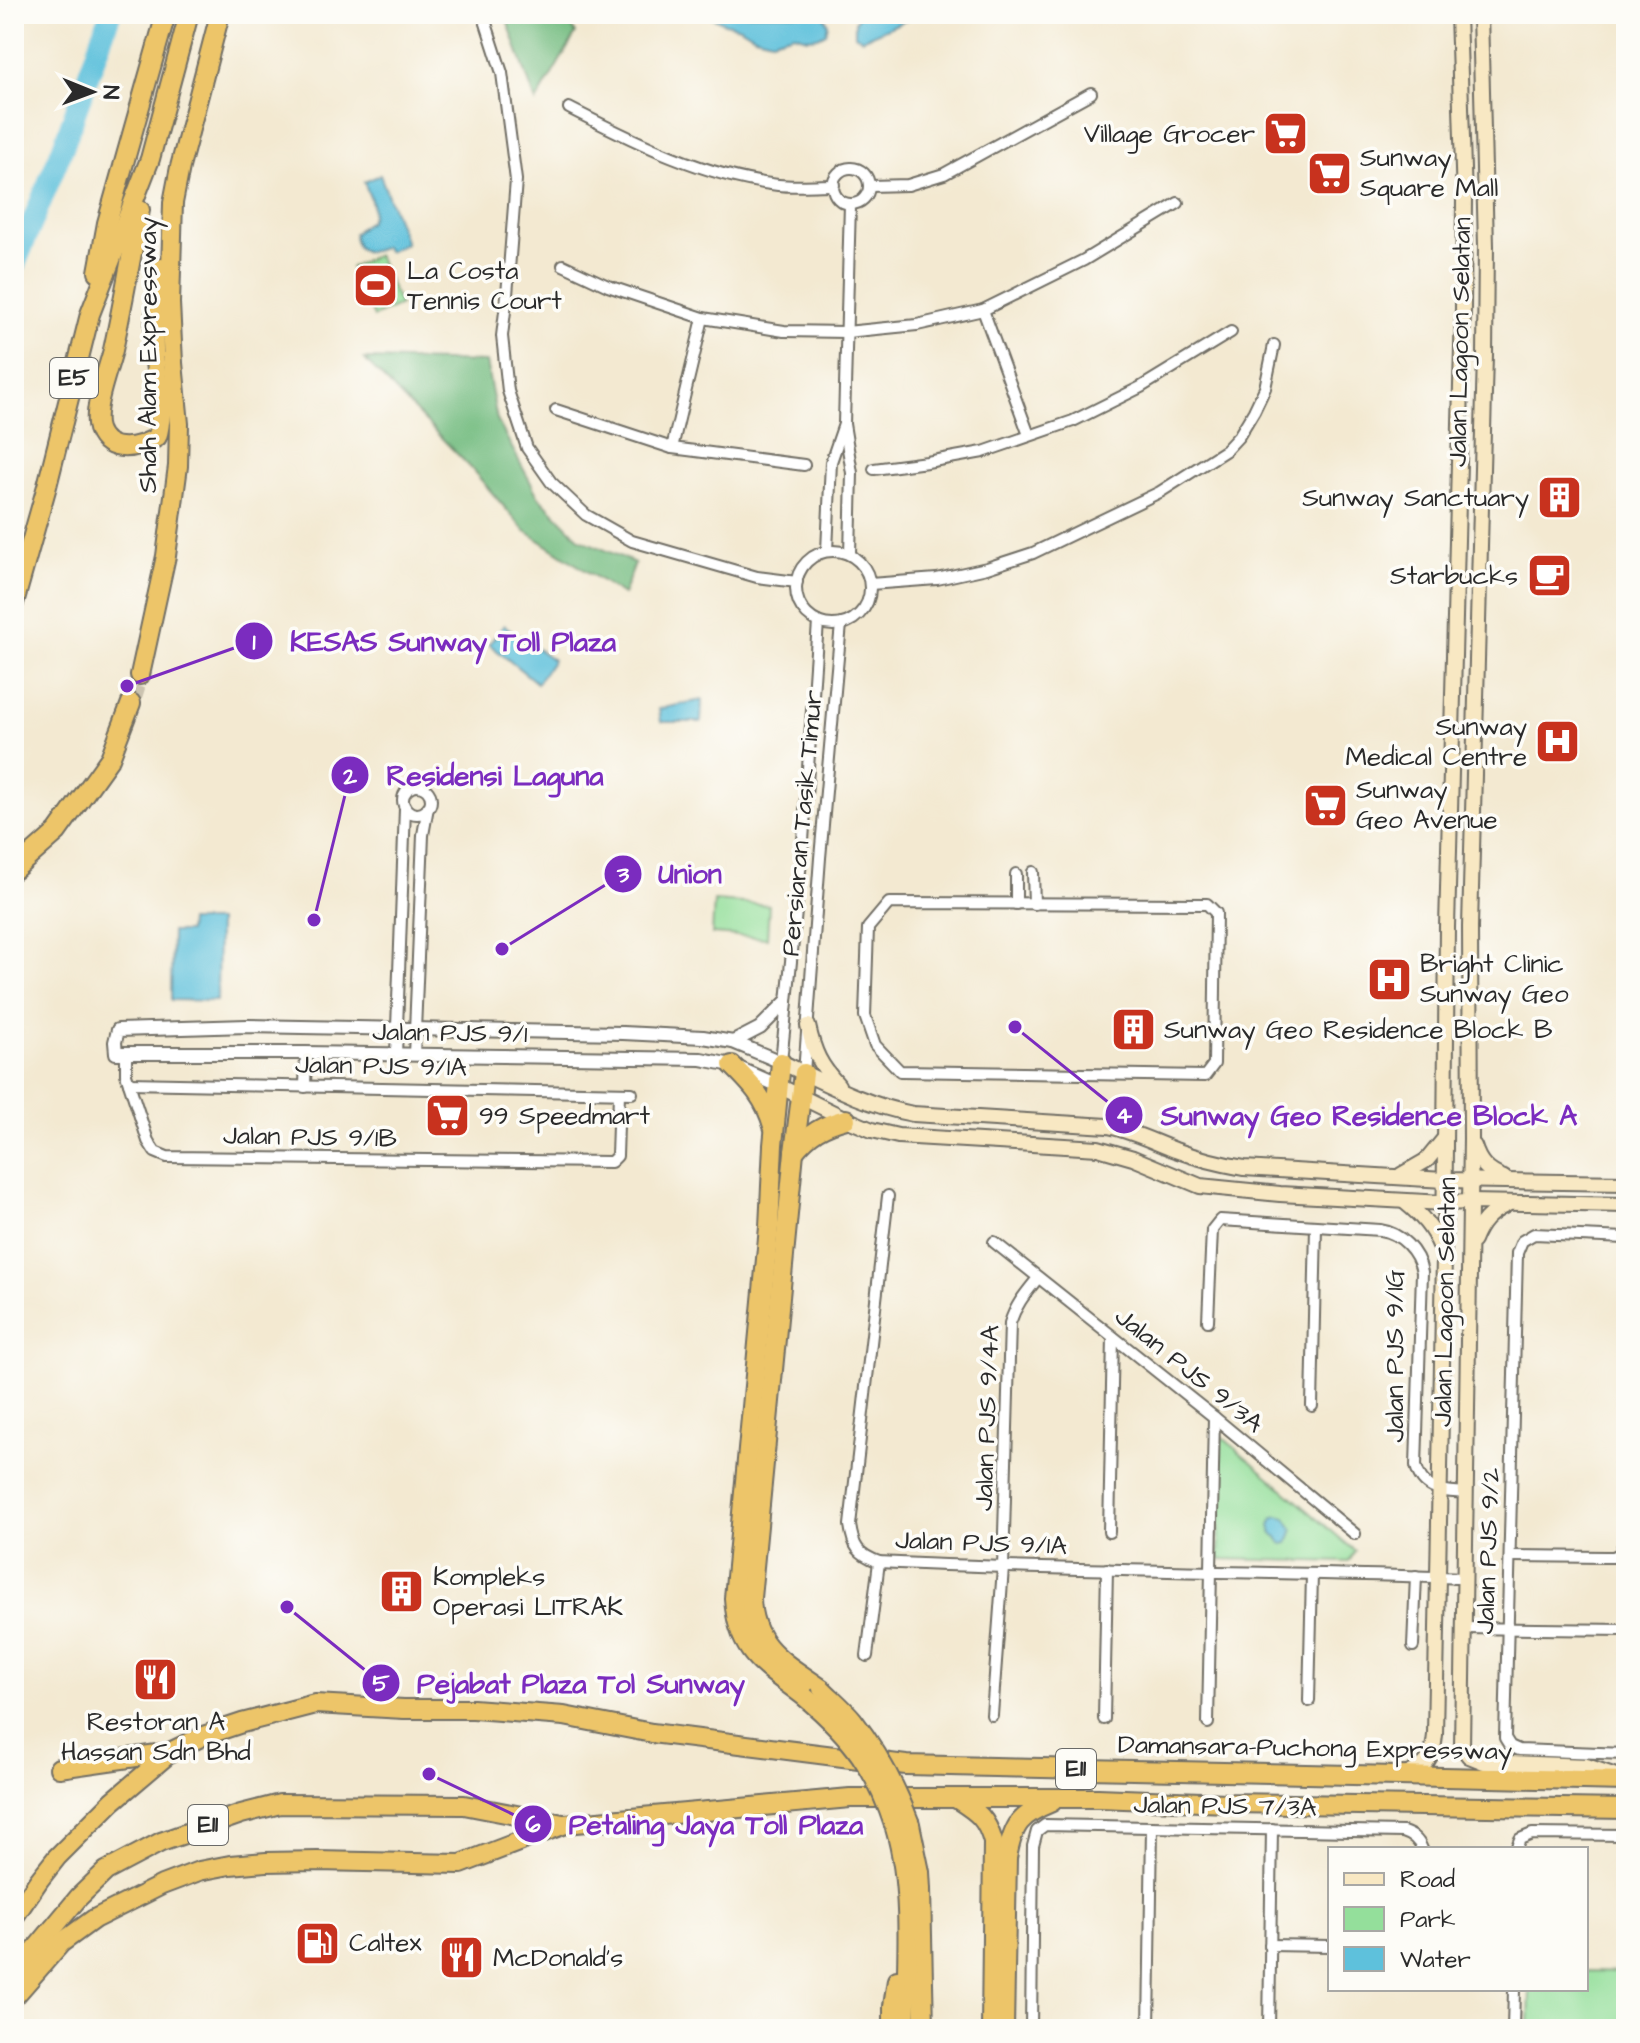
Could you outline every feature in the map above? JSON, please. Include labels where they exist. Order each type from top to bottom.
[{"type":"highway","points":[[90,314],[107,223],[166,14]]},
{"type":"highway","name":"Shah Alam Expressway","points":[[14,603],[90,314],[150,159],[189,14]]},
{"type":"highway","name":"Shah Alam Expressway","points":[[140,675],[166,556],[178,466],[179,424],[170,303],[173,203],[220,14]]},
{"type":"highway","points":[[150,159],[112,353],[98,408],[98,430],[116,447],[146,444],[157,437],[161,424],[154,350],[155,305],[173,203]]},
{"type":"highway","points":[[14,870],[57,832],[110,758],[131,703]]},
{"type":"highway","points":[[781,1062],[769,1227],[734,1598],[738,1629],[752,1654],[852,1718],[877,1754],[900,1797],[907,1947],[905,2029]]},
{"type":"highway","points":[[732,1065],[759,1093],[768,1109],[774,1132]]},
{"type":"highway","points":[[804,1073],[751,1611],[767,1647],[814,1693]]},
{"type":"highway","points":[[794,1152],[816,1130],[846,1119]]},
{"type":"highway","name":"Damansara–Puchong Expressway","points":[[14,1917],[57,1857],[113,1801],[172,1751],[203,1736],[242,1723],[315,1704],[473,1709],[564,1716],[652,1733],[906,1765],[1626,1780]]},
{"type":"highway","points":[[59,1768],[172,1751]]},
{"type":"highway","name":"Damansara–Puchong Expressway","points":[[14,1997],[61,1943],[94,1919],[162,1885],[199,1871],[266,1862],[461,1864],[565,1824],[850,1798],[1061,1798],[1626,1809]]},
{"type":"highway","points":[[956,1798],[984,1819],[993,1842],[991,2029]]},
{"type":"highway","points":[[1004,2029],[1007,1858],[1011,1835],[1031,1810],[1061,1798]]},
{"type":"highway","name":"Damansara–Puchong Expressway","points":[[14,1975],[79,1897],[106,1871],[161,1842],[241,1814],[280,1804],[464,1805],[565,1824]]},
{"type":"highway","points":[[903,1826],[920,1872],[924,2029]]},
{"type":"highway","points":[[893,2029],[898,1976],[907,1947]]},
{"type":"main road","name":"Jalan Lagoon Selatan","points":[[1401,1776],[1425,1764],[1434,1746],[1444,1256],[1447,898],[1463,308],[1464,187],[1458,14]]},
{"type":"main road","name":"Jalan Lagoon Selatan","points":[[1480,14],[1486,246],[1470,927],[1470,1248],[1462,1747],[1469,1756],[1484,1762],[1587,1766],[1626,1780]]},
{"type":"main road","points":[[808,1026],[819,1063],[845,1092]]},
{"type":"main road","points":[[781,1062],[845,1092],[913,1114],[1108,1126],[1125,1129],[1171,1149],[1216,1163],[1244,1168],[1444,1180],[1626,1183]]},
{"type":"main road","points":[[779,1086],[872,1130],[898,1136],[1098,1148],[1133,1158],[1200,1186],[1405,1202],[1626,1205]]},
{"type":"main road","points":[[1397,1177],[1427,1160],[1445,1138]]},
{"type":"main road","points":[[1471,1138],[1484,1167],[1509,1180]]},
{"type":"main road","points":[[1405,1202],[1435,1233],[1444,1256]]},
{"type":"main road","points":[[1470,1248],[1488,1215],[1510,1203]]},
{"type":"street","points":[[483,14],[502,73],[516,180],[502,336],[508,391],[527,448],[551,482],[586,515],[632,541],[757,577],[797,582]]},
{"type":"street","points":[[870,186],[908,185],[944,174],[1091,93]]},
{"type":"street","points":[[569,108],[656,151],[724,176],[780,186],[834,185]]},
{"type":"street","points":[[851,168],[863,173],[870,186],[862,201],[850,204],[838,198],[834,185],[839,173],[851,168]]},
{"type":"street","points":[[563,265],[608,286],[703,318],[784,331],[846,332],[917,325],[983,310],[1084,260],[1178,203]]},
{"type":"street","points":[[850,204],[844,424],[852,473],[850,554]]},
{"type":"street","points":[[983,310],[1029,435]]},
{"type":"street","points":[[672,448],[703,318]]},
{"type":"street","points":[[874,469],[983,452],[1073,421],[1141,387],[1231,332]]},
{"type":"street","points":[[870,584],[937,579],[1033,553],[1160,492],[1226,450],[1239,436],[1265,388],[1274,345]]},
{"type":"street","points":[[556,410],[672,448],[804,465]]},
{"type":"street","points":[[827,551],[831,462],[844,424]]},
{"type":"street","points":[[842,551],[864,567],[870,595],[860,614],[851,621],[829,625],[818,622],[803,609],[796,592],[797,582],[800,571],[816,555],[842,551]]},
{"type":"street","name":"Persiaran Tasik Timur","points":[[781,1062],[803,841],[818,622]]},
{"type":"street","name":"Persiaran Tasik Timur","points":[[804,1073],[841,624]]},
{"type":"street","points":[[396,1055],[403,800],[409,788],[418,786],[428,793],[431,801],[423,835],[414,1055]]},
{"type":"street","points":[[405,808],[417,814],[428,807]]},
{"type":"street","points":[[1033,872],[1034,904]]},
{"type":"street","points":[[1016,874],[1016,904]]},
{"type":"street","points":[[889,903],[1034,904],[1207,904],[1216,913],[1214,1064],[1205,1076],[900,1071],[875,1045],[865,1016],[868,928],[889,903]]},
{"type":"street","points":[[733,1042],[760,1028],[786,1002]]},
{"type":"street","name":"Jalan PJS 9/1","points":[[779,1086],[732,1065],[701,1059],[116,1053],[115,1042],[118,1030],[247,1026],[623,1033],[703,1037],[733,1042],[781,1062]]},
{"type":"street","points":[[129,1083],[125,1067],[126,1058],[131,1053]]},
{"type":"street","points":[[305,1087],[306,1053]]},
{"type":"street","name":"Jalan PJS 9/1A","points":[[129,1083],[632,1093]]},
{"type":"street","name":"Jalan PJS 9/1B","points":[[129,1083],[151,1148],[160,1155],[183,1157],[611,1162],[617,1156],[619,1093]]},
{"type":"street","name":"Jalan PJS 9/1A","points":[[888,1196],[850,1525],[852,1538],[865,1556],[879,1562],[1003,1568],[1211,1570],[1464,1578]]},
{"type":"street","name":"Jalan PJS 9/1G","points":[[1208,1321],[1212,1230],[1220,1220],[1390,1231],[1399,1237],[1416,1254],[1422,1272],[1416,1466],[1425,1484],[1440,1491]]},
{"type":"street","points":[[1312,1406],[1316,1227]]},
{"type":"street","name":"Jalan PJS 9/2","points":[[1626,1238],[1534,1234],[1522,1241],[1517,1253],[1505,1738],[1510,1746],[1519,1750],[1626,1754]]},
{"type":"street","name":"Jalan PJS 9/3A","points":[[994,1242],[1355,1534]]},
{"type":"street","name":"Jalan PJS 9/4A","points":[[992,1715],[1003,1568],[1010,1323],[1014,1309],[1038,1278]]},
{"type":"street","points":[[1109,1532],[1113,1337]]},
{"type":"street","points":[[1208,1723],[1214,1417]]},
{"type":"street","points":[[1440,1491],[1466,1493]]},
{"type":"street","points":[[1510,1556],[1613,1557],[1620,1554],[1625,1539],[1626,1495]]},
{"type":"street","points":[[867,1656],[879,1562]]},
{"type":"street","points":[[1104,1719],[1107,1569]]},
{"type":"street","points":[[1309,1701],[1312,1574]]},
{"type":"street","points":[[1413,1646],[1416,1576]]},
{"type":"street","points":[[1463,1628],[1626,1630]]},
{"type":"street","name":"Jalan PJS 7/3A","points":[[1031,2029],[1033,1846],[1037,1831],[1045,1825],[1403,1832],[1412,1835],[1421,1847]]},
{"type":"street","points":[[1149,2029],[1152,1827]]},
{"type":"street","points":[[1269,2029],[1272,1829]]},
{"type":"street","points":[[1517,1847],[1520,1839],[1532,1834],[1626,1835]]},
{"type":"street","points":[[1270,1945],[1328,1946]]},
{"type":"street","points":[[1513,2029],[1514,1991]]},
{"type":"green space","points":[[505,14],[563,14],[576,33],[536,102]]},
{"type":"green space","name":"La Costa Tennis Court","points":[[377,255],[400,305],[374,317],[351,267]]},
{"type":"green space","points":[[364,359],[486,362],[497,420],[538,496],[580,539],[635,563],[623,595],[524,530],[470,467]]},
{"type":"green space","points":[[714,901],[769,905],[767,938],[712,934]]},
{"type":"green space","points":[[1221,1436],[1355,1551],[1349,1562],[1219,1559]]},
{"type":"green space","points":[[1588,1971],[1626,1972],[1626,2029],[1529,2029],[1530,1991],[1588,1991]]},
{"type":"water","points":[[705,14],[823,14],[828,24],[826,33],[818,37],[794,34],[772,40],[755,36]]},
{"type":"water","points":[[859,14],[921,14],[862,39],[855,35],[855,22]]},
{"type":"water","points":[[380,175],[406,243],[388,252],[384,247],[364,251],[357,246],[354,234],[369,221],[373,212],[364,182]]},
{"type":"water","points":[[504,625],[553,660],[537,683],[489,644]]},
{"type":"water","points":[[702,700],[701,722],[661,722],[659,709]]},
{"type":"water","points":[[189,921],[218,921],[217,1001],[171,1000],[172,932],[188,932]]},
{"type":"water","points":[[1273,1518],[1286,1518],[1293,1529],[1288,1543],[1282,1544],[1272,1533],[1270,1525]]},
{"type":"waterway","points":[[14,267],[63,147],[110,14]]},
{"type":"tunnel","points":[[131,703],[140,675]]},
{"type":"place","name":"Village Grocer","points":[[1286,134]]},
{"type":"place","name":"Sunway Square Mall","points":[[1329,173]]},
{"type":"place","name":"La Costa Tennis Court","points":[[376,286]]},
{"type":"place","name":"Sunway Sanctuary","points":[[1560,498]]},
{"type":"place","name":"Starbucks","points":[[1549,576]]},
{"type":"place","name":"KESAS Sunway Toll Plaza","points":[[127,686]]},
{"type":"place","name":"Sunway Medical Centre","points":[[1558,742]]},
{"type":"place","name":"Sunway Geo Avenue","points":[[1325,805]]},
{"type":"place","name":"Residensi Laguna","points":[[314,920]]},
{"type":"place","name":"Union","points":[[502,949]]},
{"type":"place","name":"Bright Clinic Sunway Geo","points":[[1389,979]]},
{"type":"place","name":"Sunway Geo Residence Block A","points":[[1015,1027]]},
{"type":"place","name":"Sunway Geo Residence Block B","points":[[1133,1030]]},
{"type":"place","name":"99 Speedmart","points":[[448,1116]]},
{"type":"place","name":"Kompleks Operasi LITRAK","points":[[402,1592]]},
{"type":"place","name":"Pejabat Plaza Tol Sunway","points":[[287,1607]]},
{"type":"place","name":"Restoran A Hassan Sdn Bhd","points":[[156,1679]]},
{"type":"place","name":"Petaling Jaya Toll Plaza","points":[[429,1774]]},
{"type":"place","name":"Caltex","points":[[318,1943]]},
{"type":"place","name":"McDonald's","points":[[462,1958]]}]
